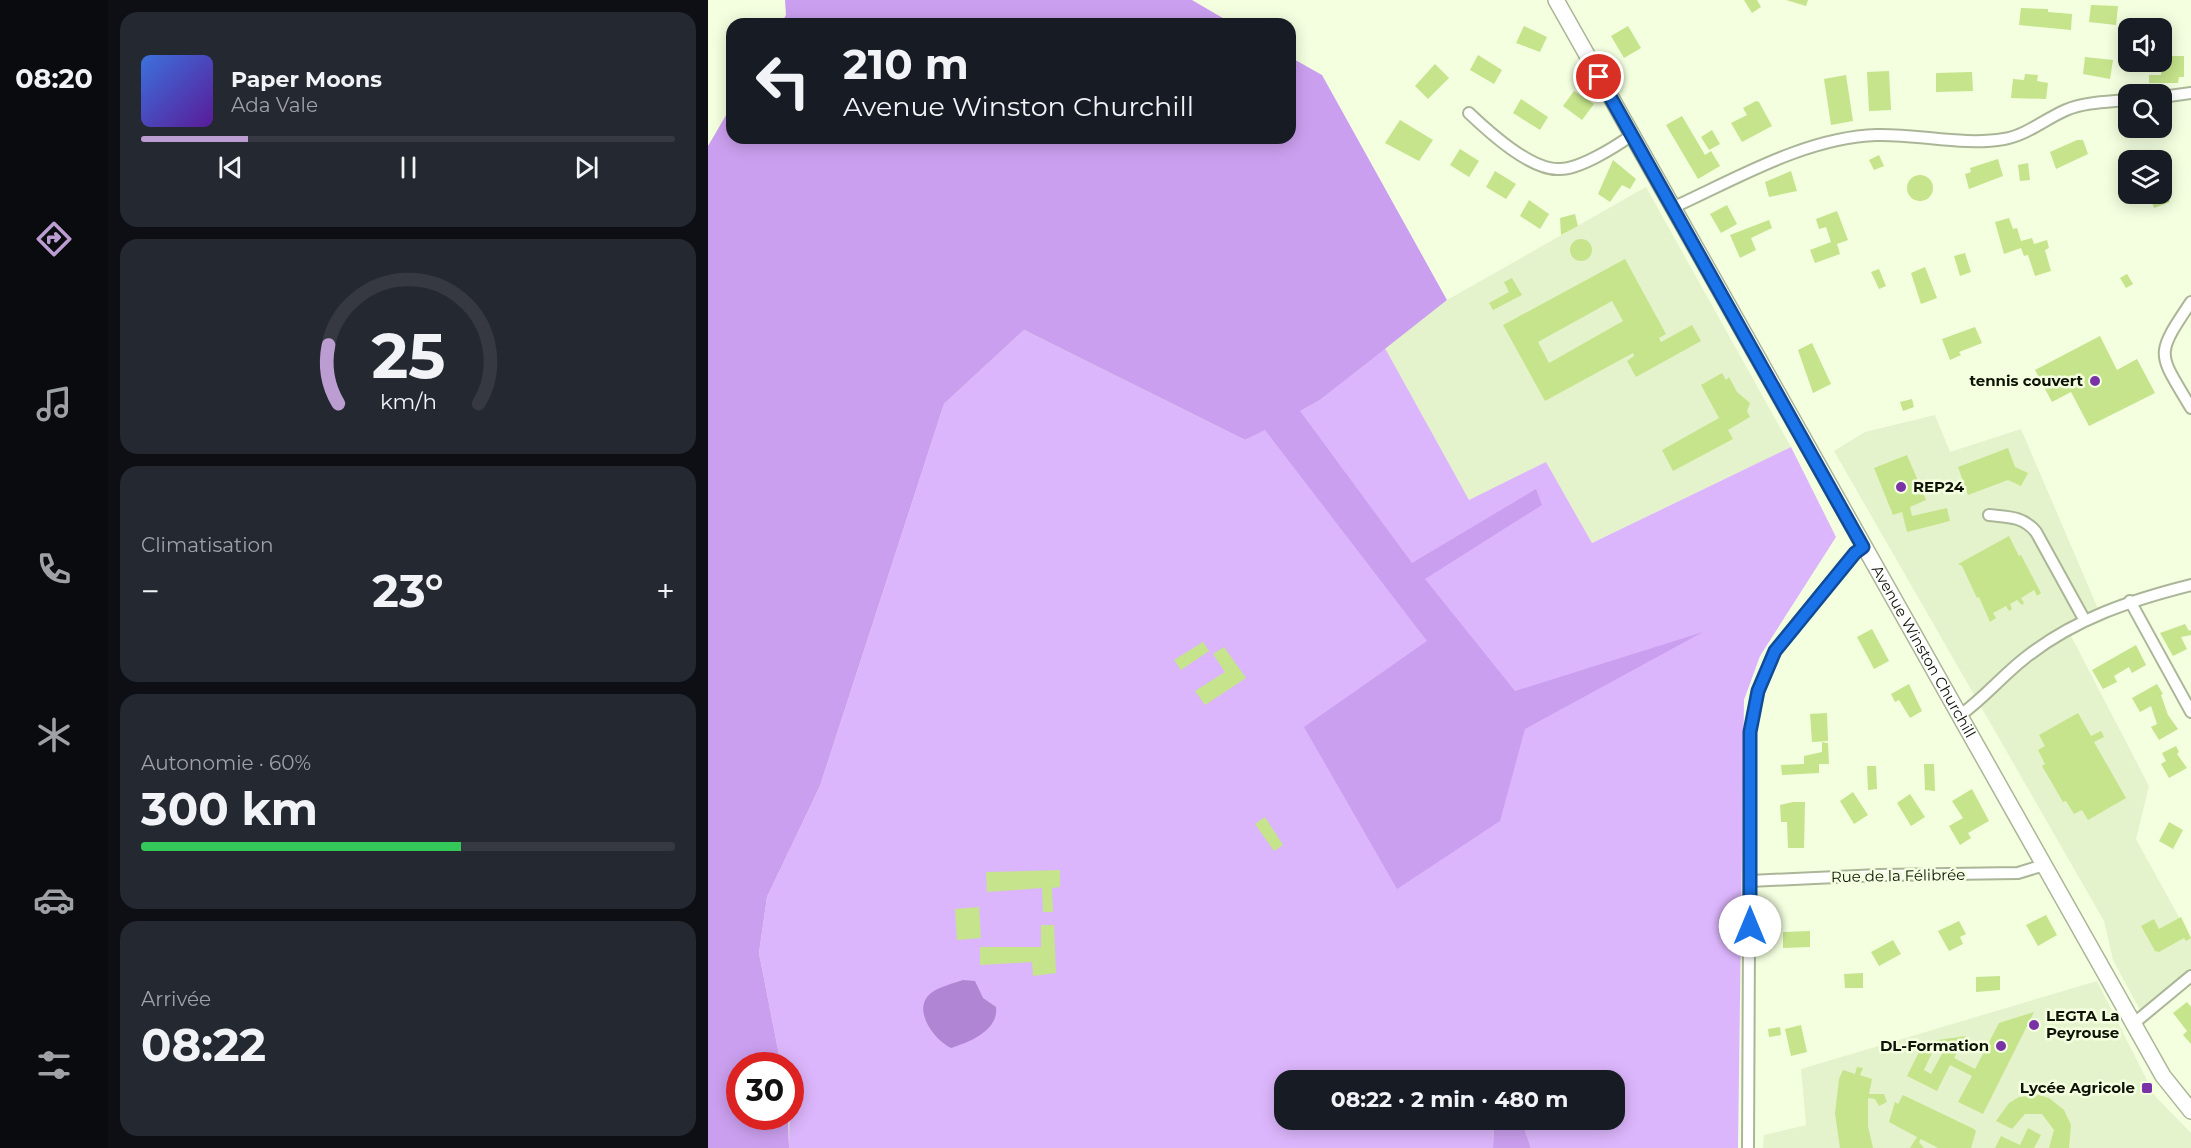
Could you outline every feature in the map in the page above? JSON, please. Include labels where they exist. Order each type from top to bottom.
[{"type":"main road","name":"Avenue Winston Churchill","points":[[1556,0],[2133,1024],[2163,1076],[2191,1111]]},
{"type":"street","points":[[2172,95],[2191,93]]},
{"type":"street","points":[[1672,208],[1795,154],[1830,143],[1875,135],[1980,141],[2004,139],[2022,134],[2065,110],[2118,102]]},
{"type":"street","points":[[1469,113],[1495,137],[1536,163],[1557,170],[1581,163],[1632,135]]},
{"type":"street","points":[[2191,302],[2167,338],[2163,349],[2166,365],[2191,408]]},
{"type":"street","points":[[1989,515],[2018,518],[2029,523],[2084,619]]},
{"type":"street","points":[[1748,1148],[1750,732],[1758,691],[1775,651],[1855,553],[1863,547]]},
{"type":"street","points":[[1959,716],[2025,658],[2084,619],[2130,601],[2191,585]]},
{"type":"street","points":[[2130,601],[2191,712]]},
{"type":"street","name":"Rue de la Félibrée","points":[[1750,881],[1879,875],[2018,873],[2044,864]]},
{"type":"street","points":[[2133,1024],[2191,976]]},
{"type":"shaded area","points":[[785,0],[1192,0],[1223,18],[784,18]]},
{"type":"shaded area","points":[[1296,60],[1322,75],[1447,300],[1320,400],[1300,411],[1412,563],[1536,489],[1542,505],[1425,579],[1515,691],[1703,632],[1525,729],[1500,821],[1397,889],[1304,727],[1427,641],[1265,430],[1245,440],[1024,330],[944,404],[820,786],[767,897],[759,953],[778,1052],[726,1052],[726,1130],[788,1130],[789,1148],[708,1148],[708,146],[726,115],[726,144],[1296,144]]},
{"type":"shaded area","points":[[1646,187],[1791,447],[1592,543],[1546,463],[1469,501],[1385,348],[1447,300]]},
{"type":"shaded area","points":[[1024,330],[1245,440],[1320,400],[1385,348],[1469,500],[1546,462],[1592,543],[1791,447],[1836,537],[1760,656],[1744,700],[1738,1148],[1531,1148],[1525,1130],[1625,1130],[1625,1070],[1274,1070],[1274,1130],[1494,1130],[1493,1148],[789,1148],[789,1130],[804,1130],[804,1052],[778,1052],[759,953],[767,897],[820,786],[944,404]]},
{"type":"shaded area","points":[[1935,415],[1950,452],[2021,429],[2102,618],[2071,636],[2149,786],[2136,839],[2191,939],[2191,969],[2140,1010],[2113,960],[2104,921],[1834,451],[1865,432]]},
{"type":"shaded area","points":[[963,980],[975,981],[983,998],[996,1007],[996,1015],[982,1034],[951,1048],[932,1031],[924,1015],[923,1007],[931,993]]},
{"type":"shaded area","name":"LEGTA La Peyrouse","points":[[2097,981],[2155,1096],[2191,1133],[2191,1148],[1763,1148],[1764,1135],[1806,1125],[1801,1069]]},
{"type":"shaded area","points":[[1494,1130],[1525,1130],[1531,1148],[1493,1148]]},
{"type":"building","points":[[1744,0],[1757,0],[1761,7],[1752,13]]},
{"type":"building","points":[[1786,0],[1808,0],[1806,6]]},
{"type":"building","points":[[2091,5],[2118,6],[2116,25],[2089,22]]},
{"type":"building","points":[[2021,8],[2048,9],[2048,12],[2072,14],[2071,30],[2019,25]]},
{"type":"building","points":[[1524,26],[1547,37],[1540,52],[1516,43]]},
{"type":"building","points":[[1628,26],[1641,48],[1624,58],[1611,36]]},
{"type":"building","points":[[1478,55],[1502,70],[1494,84],[1470,70]]},
{"type":"building","points":[[2172,56],[2184,56],[2184,77],[2179,77],[2178,83],[2149,83],[2149,75],[2161,75],[2161,72],[2172,72]]},
{"type":"building","points":[[2085,57],[2113,60],[2110,79],[2083,74]]},
{"type":"building","points":[[1435,64],[1449,78],[1428,99],[1415,86]]},
{"type":"building","points":[[1889,71],[1891,110],[1869,111],[1867,72]]},
{"type":"building","points":[[1972,72],[1973,91],[1936,92],[1936,73]]},
{"type":"building","points":[[2025,74],[2038,75],[2037,81],[2048,83],[2046,99],[2011,98],[2013,79],[2024,80]]},
{"type":"building","points":[[1846,75],[1853,121],[1831,125],[1824,79]]},
{"type":"building","points":[[1574,91],[1594,104],[1582,120],[1563,106]]},
{"type":"building","points":[[1521,99],[1548,117],[1540,130],[1513,113]]},
{"type":"building","points":[[1756,101],[1759,102],[1772,126],[1742,142],[1731,123],[1747,115],[1743,108]]},
{"type":"building","points":[[1682,116],[1705,155],[1711,151],[1720,166],[1698,179],[1666,125]]},
{"type":"building","points":[[1400,120],[1433,140],[1419,161],[1385,143]]},
{"type":"building","points":[[1712,130],[1720,144],[1709,150],[1701,137]]},
{"type":"building","points":[[2077,140],[2083,140],[2088,154],[2056,169],[2050,152]]},
{"type":"building","points":[[1460,149],[1479,161],[1469,177],[1450,165]]},
{"type":"building","points":[[1879,155],[1884,166],[1874,170],[1869,160]]},
{"type":"building","points":[[1998,159],[2003,176],[1969,189],[1965,174],[1971,172],[1970,168]]},
{"type":"building","points":[[1613,160],[1636,179],[1630,189],[1622,185],[1610,202],[1598,194]]},
{"type":"building","points":[[2028,163],[2030,180],[2020,181],[2018,165]]},
{"type":"building","points":[[1495,171],[1516,184],[1506,199],[1486,187]]},
{"type":"building","points":[[1791,171],[1797,191],[1769,197],[1765,182]]},
{"type":"building","points":[[1920,175],[1929,179],[1933,188],[1929,197],[1920,201],[1911,197],[1907,188],[1911,179]]},
{"type":"building","points":[[1529,200],[1549,214],[1540,229],[1520,216]]},
{"type":"building","points":[[2153,204],[2165,204],[2154,208]]},
{"type":"building","points":[[1727,205],[1737,224],[1721,233],[1710,214]]},
{"type":"building","points":[[1837,211],[1848,240],[1837,244],[1840,254],[1815,263],[1810,250],[1831,242],[1826,227],[1819,229],[1816,219]]},
{"type":"building","points":[[1575,214],[1578,226],[1561,235],[1560,218]]},
{"type":"building","points":[[2009,218],[2013,229],[2017,228],[2021,241],[2032,238],[2034,244],[2047,240],[2049,248],[2045,250],[2051,271],[2035,276],[2028,255],[2024,256],[2021,248],[2004,254],[1995,222]]},
{"type":"building","points":[[1769,220],[1772,228],[1751,238],[1756,250],[1740,258],[1730,235]]},
{"type":"building","points":[[1581,239],[1589,242],[1592,250],[1589,258],[1581,261],[1573,258],[1570,250],[1573,242]]},
{"type":"building","points":[[1965,253],[1971,272],[1960,276],[1954,256]]},
{"type":"building","points":[[1625,259],[1666,334],[1659,338],[1661,342],[1692,325],[1701,341],[1636,377],[1627,361],[1634,356],[1633,353],[1545,401],[1503,325]],"holes":[[[1612,301],[1623,321],[1549,363],[1538,342]]]},
{"type":"building","points":[[1925,267],[1937,298],[1921,304],[1911,273]]},
{"type":"building","points":[[1879,269],[1886,286],[1879,289],[1871,272]]},
{"type":"building","points":[[2127,274],[2133,284],[2126,288],[2120,278]]},
{"type":"building","points":[[1512,278],[1522,295],[1493,310],[1489,303],[1509,292],[1504,282]]},
{"type":"building","points":[[1975,327],[1982,343],[1959,352],[1961,355],[1950,360],[1942,339]]},
{"type":"building","name":"tennis couvert","points":[[2100,336],[2117,370],[2137,359],[2155,393],[2089,426],[2071,392],[2052,402],[2035,370]]},
{"type":"building","points":[[1812,343],[1831,384],[1813,393],[1798,350]]},
{"type":"building","points":[[1722,373],[1726,380],[1729,377],[1737,392],[1750,403],[1747,411],[1750,417],[1728,430],[1733,439],[1673,471],[1662,450],[1719,418],[1701,385]]},
{"type":"building","points":[[1912,399],[1914,407],[1903,411],[1900,402]]},
{"type":"building","points":[[2008,448],[2015,467],[2028,473],[2021,486],[2008,480],[1968,495],[1958,467]]},
{"type":"building","name":"REP24","points":[[1907,455],[1926,500],[1910,507],[1912,516],[1947,508],[1950,521],[1907,532],[1902,512],[1893,515],[1874,468]]},
{"type":"building","points":[[2009,536],[2041,593],[2037,596],[2034,590],[2021,598],[2024,603],[2022,605],[2017,600],[2010,604],[2012,609],[2009,611],[2006,606],[1993,613],[1996,618],[1990,622],[1962,566],[1958,564]]},
{"type":"building","points":[[2185,624],[2189,631],[2191,630],[2191,635],[2181,637],[2187,649],[2173,656],[2160,633]]},
{"type":"building","points":[[1872,629],[1889,661],[1874,669],[1857,637]]},
{"type":"building","points":[[1203,642],[1209,651],[1181,670],[1174,660]]},
{"type":"building","points":[[2136,645],[2146,665],[2132,673],[2129,667],[2114,676],[2117,682],[2103,689],[2092,670]]},
{"type":"building","points":[[1224,647],[1246,678],[1205,705],[1195,691],[1225,672],[1213,654]]},
{"type":"building","points":[[1909,684],[1922,711],[1910,718],[1899,700],[1895,702],[1891,694]]},
{"type":"building","points":[[2157,684],[2163,694],[2161,695],[2168,715],[2178,729],[2159,740],[2151,727],[2157,724],[2151,706],[2140,712],[2132,698]]},
{"type":"building","points":[[1827,713],[1828,741],[1812,742],[1810,714]]},
{"type":"building","points":[[2078,713],[2091,736],[2101,731],[2104,737],[2094,742],[2126,798],[2088,820],[2082,810],[2074,814],[2066,801],[2063,802],[2042,766],[2045,764],[2038,750],[2045,746],[2039,735]]},
{"type":"building","points":[[1822,742],[1828,743],[1829,764],[1819,764],[1819,773],[1782,775],[1781,765],[1804,764],[1804,756],[1822,752]]},
{"type":"building","points":[[2176,746],[2179,752],[2177,754],[2187,768],[2169,778],[2161,764],[2166,761],[2162,753]]},
{"type":"building","points":[[1924,764],[1934,764],[1935,791],[1925,790]]},
{"type":"building","points":[[1867,766],[1876,766],[1877,789],[1868,790]]},
{"type":"building","points":[[1972,789],[1989,821],[1968,833],[1971,838],[1960,845],[1949,826],[1963,818],[1952,801]]},
{"type":"building","points":[[1853,792],[1868,815],[1854,824],[1840,801]]},
{"type":"building","points":[[1910,794],[1925,817],[1911,826],[1897,803]]},
{"type":"building","points":[[1805,802],[1804,848],[1788,848],[1787,822],[1781,822],[1780,805]]},
{"type":"building","points":[[1265,817],[1283,845],[1274,851],[1255,824]]},
{"type":"building","points":[[2169,822],[2183,830],[2173,849],[2159,841]]},
{"type":"building","points":[[1060,870],[1060,887],[1052,888],[1053,912],[1043,912],[1042,888],[987,892],[986,872]]},
{"type":"building","points":[[979,907],[981,938],[957,940],[955,909]]},
{"type":"building","points":[[2046,915],[2057,935],[2038,946],[2026,925]]},
{"type":"building","points":[[2181,917],[2191,938],[2186,941],[2184,938],[2159,952],[2155,951],[2141,926],[2154,919],[2159,929]]},
{"type":"building","points":[[1959,921],[1966,934],[1960,937],[1963,944],[1949,951],[1938,931]]},
{"type":"building","points":[[1041,925],[1054,925],[1056,973],[1033,976],[1032,962],[980,965],[980,947],[1041,947]]},
{"type":"building","points":[[1810,931],[1810,947],[1783,948],[1783,932]]},
{"type":"building","points":[[1893,940],[1901,954],[1879,966],[1871,952]]},
{"type":"building","points":[[1863,973],[1863,988],[1845,988],[1844,974]]},
{"type":"building","points":[[2000,976],[2000,990],[1976,992],[1976,977]]},
{"type":"building","points":[[2187,1002],[2191,1007],[2191,1044],[2183,1035],[2187,1031],[2173,1013]]},
{"type":"building","points":[[2034,1012],[1983,1114],[1958,1102],[1972,1076],[1950,1065],[1937,1091],[1907,1076],[1924,1042],[1966,1036],[1954,1058],[1975,1069],[1999,1023]],"holes":[[[1943,1052],[1931,1074],[1924,1070],[1932,1053]]]},
{"type":"building","points":[[1801,1025],[1807,1052],[1791,1056],[1785,1029]]},
{"type":"building","points":[[1780,1027],[1781,1035],[1769,1037],[1768,1029]]},
{"type":"building","points":[[1857,1067],[1863,1068],[1860,1075],[1872,1079],[1869,1094],[1884,1094],[1887,1102],[1879,1106],[1875,1099],[1868,1098],[1868,1126],[1873,1148],[1840,1148],[1835,1113],[1839,1079],[1843,1070],[1855,1074]]},
{"type":"building","points":[[1903,1095],[1974,1129],[1976,1131],[1971,1148],[1938,1148],[1921,1139],[1919,1142],[1924,1148],[1910,1148],[1917,1137],[1889,1122],[1895,1102],[1898,1104]]},
{"type":"building","points":[[2039,1095],[2049,1098],[2064,1110],[2071,1125],[2069,1148],[2049,1148],[2054,1130],[2042,1114],[2025,1114],[2012,1129],[1996,1121],[2009,1103],[2019,1097]]},
{"type":"building","points":[[2028,1128],[2041,1135],[2034,1148],[1995,1148],[2001,1136],[2020,1145]]},
{"type":"place","name":"tennis couvert","points":[[2095,381]]},
{"type":"place","name":"REP24","points":[[1901,487]]},
{"type":"place","name":"LEGTA La Peyrouse","points":[[2034,1025]]},
{"type":"place","name":"DL-Formation","points":[[2001,1046]]},
{"type":"place","name":"Lycée Agricole","points":[[2147,1088]]},
{"type":"route","points":[[1599,77],[1863,547],[1855,553],[1775,651],[1758,691],[1750,732],[1750,926]]}]
